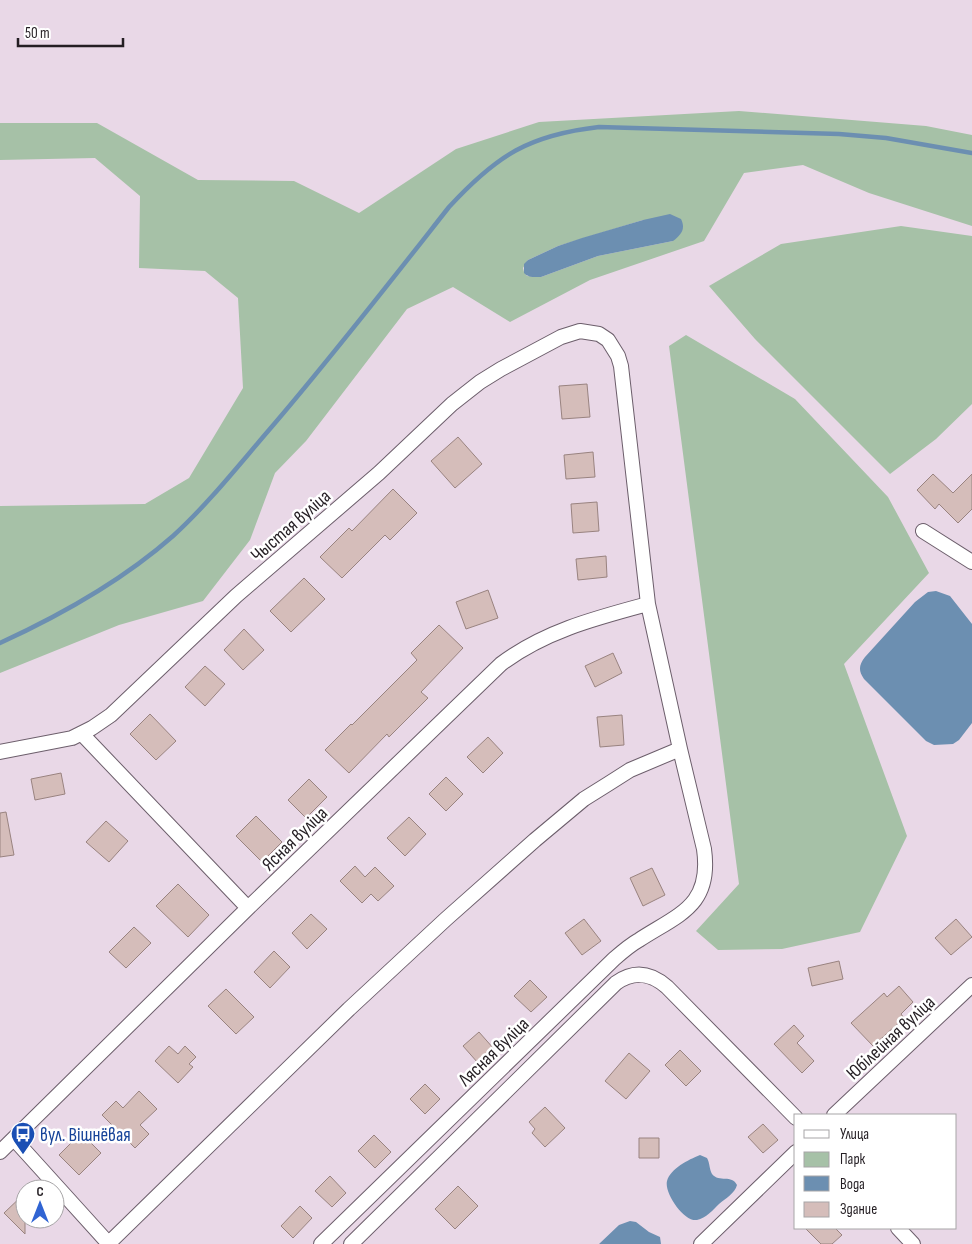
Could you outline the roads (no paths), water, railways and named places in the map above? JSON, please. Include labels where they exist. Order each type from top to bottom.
[{"type":"street","name":"Чыстая вуліца","points":[[0,752],[61,741],[82,734],[102,722],[116,711],[236,596],[379,472],[470,389],[501,369],[571,333],[589,332],[599,334],[608,340],[618,356],[621,366],[648,604]]},
{"type":"street","points":[[923,531],[972,562]]},
{"type":"street","points":[[14,1139],[109,1244],[349,1009],[535,840],[584,799],[630,770],[680,749],[648,604]]},
{"type":"street","name":"Ясная вуліца","points":[[0,1152],[248,908],[501,664],[527,646],[560,630],[600,616],[648,604]]},
{"type":"street","points":[[82,734],[248,908]]},
{"type":"street","name":"Лясная вуліца","points":[[321,1244],[614,959],[639,940],[692,906],[702,885],[706,861],[680,749]]},
{"type":"street","name":"Лясная вуліца","points":[[351,1244],[616,983],[628,976],[645,974],[654,977],[667,987],[794,1116]]},
{"type":"street","name":"Юбілейная вуліца","points":[[835,1114],[972,985]]},
{"type":"street","points":[[701,1244],[794,1154]]},
{"type":"street","points":[[899,1229],[913,1244]]},
{"type":"water","points":[[670,214],[681,219],[683,226],[680,234],[673,241],[598,256],[541,277],[534,277],[524,273],[524,264],[528,260],[558,246],[643,220]]},
{"type":"water","points":[[936,591],[950,596],[972,624],[972,723],[959,740],[953,744],[934,745],[926,741],[864,679],[860,668],[865,657],[915,602],[928,592]]},
{"type":"water","points":[[700,1155],[707,1158],[711,1172],[715,1177],[732,1180],[737,1185],[732,1193],[709,1214],[697,1220],[686,1216],[676,1206],[669,1192],[667,1181],[676,1168]]},
{"type":"water","points":[[630,1221],[636,1222],[649,1232],[660,1237],[661,1244],[599,1244],[619,1225]]},
{"type":"waterway","points":[[0,643],[46,621],[112,582],[133,568],[186,524],[223,484],[315,375],[449,207],[483,174],[516,150],[553,136],[599,127],[839,134],[886,138],[972,153]]},
{"type":"place","name":"вул. Вішнёвая","points":[[23,1155]]}]
